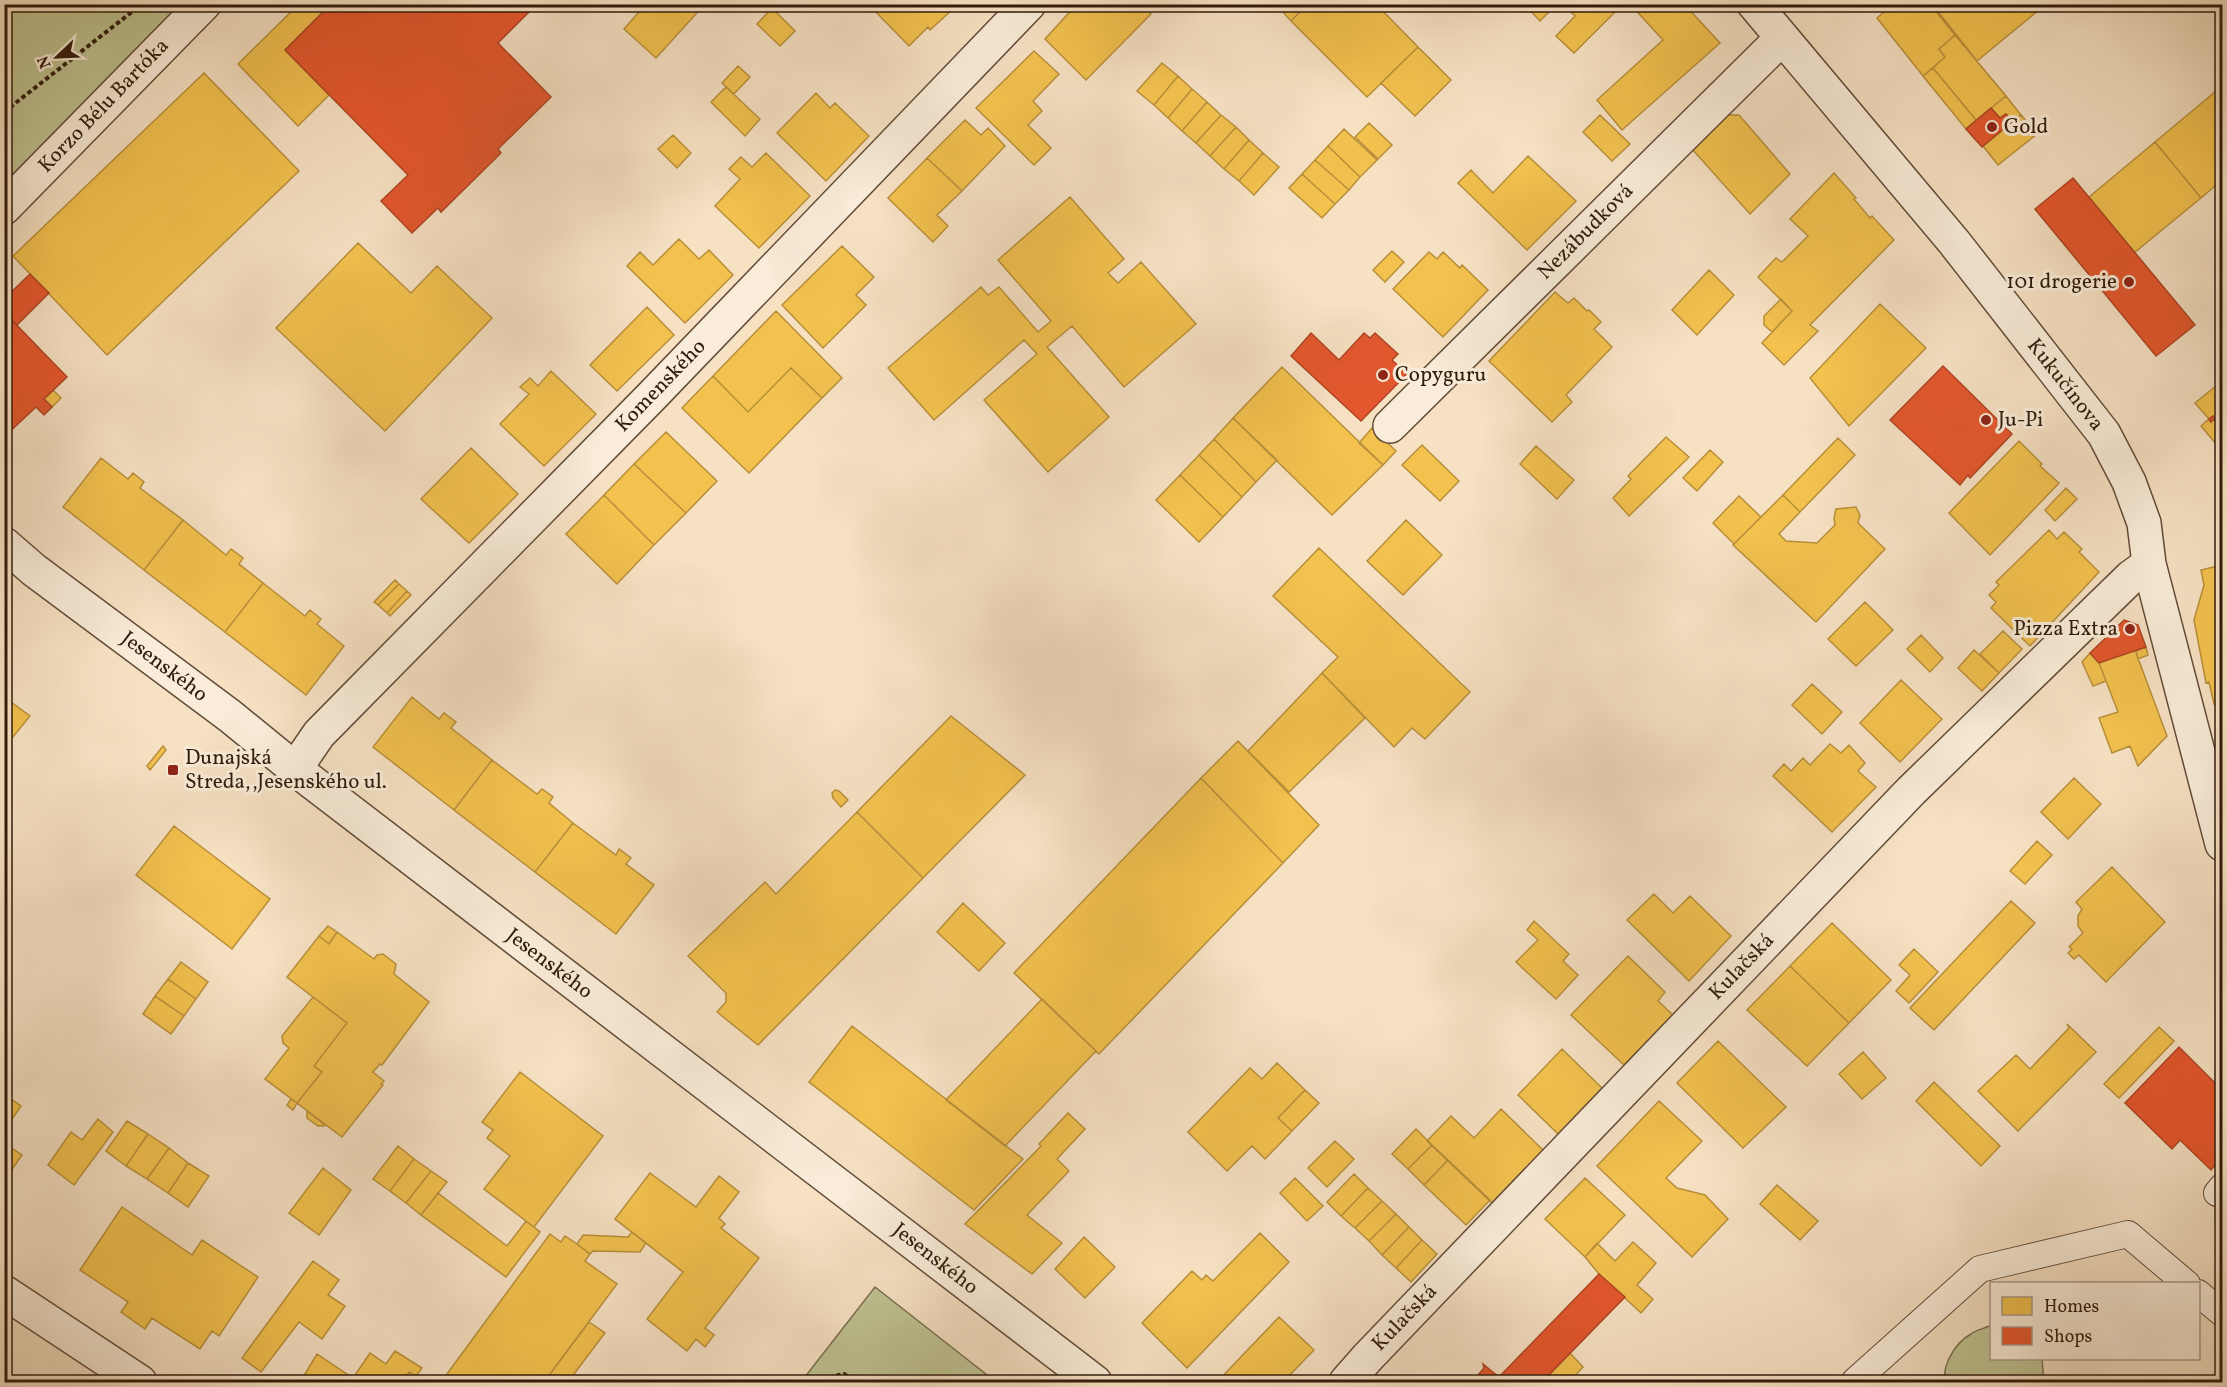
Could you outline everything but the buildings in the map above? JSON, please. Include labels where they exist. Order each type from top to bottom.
[{"type":"street","name":"Korzo Bélu Bartóka","points":[[4,208],[204,4]]},
{"type":"street","name":"Komenského","points":[[295,769],[319,734],[651,397],[1029,4]]},
{"type":"street","name":"Kukučínova","points":[[1754,4],[1954,242],[2104,434],[2129,482],[2144,523],[2149,564],[2223,844]]},
{"type":"street","name":"Nezábudková","points":[[1390,426],[1782,38]]},
{"type":"street","name":"Jesenského","points":[[4,544],[20,567],[230,716],[295,769],[1095,1383]]},
{"type":"street","name":"Kulačská","points":[[1346,1383],[1368,1357],[1911,791],[2131,577],[2149,564]]},
{"type":"street","points":[[4,1293],[140,1383]]},
{"type":"lane","points":[[1855,1382],[1980,1269],[2128,1234],[2185,1282]]},
{"type":"lane","points":[[2200,1294],[2223,1313]]},
{"type":"path","points":[[4,112],[142,4]]},
{"type":"path","points":[[815,1383],[817,1380],[844,1374],[856,1383]]},
{"type":"green space","points":[[5,5],[197,5],[5,189]]},
{"type":"green space","points":[[875,1287],[996,1382],[801,1382]]},
{"type":"green space","points":[[1990,1326],[1990,1360],[2042,1360],[2044,1382],[1945,1382],[1946,1369],[1951,1355],[1965,1338]]},
{"type":"place","name":"Gold","points":[[1992,127]]},
{"type":"place","name":"101 drogerie","points":[[2129,282]]},
{"type":"place","name":"Copyguru","points":[[1383,375]]},
{"type":"place","name":"Ju-Pi","points":[[1986,420]]},
{"type":"place","name":"Pizza Extra","points":[[2130,629]]},
{"type":"place","name":"Dunajská Streda,,Jesenského ul.","points":[[173,770]]}]
